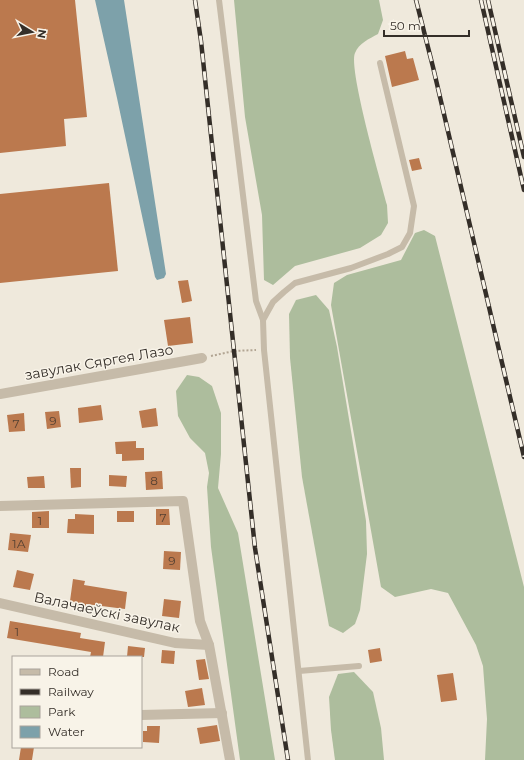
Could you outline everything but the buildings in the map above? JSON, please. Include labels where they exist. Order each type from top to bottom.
[{"type":"street","name":"завулак Сяргея Лазо","points":[[0,394],[202,358]]},
{"type":"street","points":[[0,506],[183,501],[200,621],[209,645],[230,760]]},
{"type":"street","name":"Валачаеўскі завулак","points":[[0,603],[175,643],[209,645]]},
{"type":"street","points":[[142,715],[222,713]]},
{"type":"lane","points":[[219,0],[256,301],[263,320],[264,350],[308,760]]},
{"type":"lane","points":[[263,320],[273,302],[295,283],[351,268],[388,254],[402,247],[410,233],[414,206],[380,63]]},
{"type":"lane","points":[[299,671],[360,666]]},
{"type":"path","points":[[202,358],[234,351],[264,350]]},
{"type":"green space","points":[[234,0],[379,0],[383,20],[378,34],[359,47],[355,53],[354,63],[360,102],[387,205],[388,223],[381,235],[360,248],[295,266],[273,285],[264,280],[262,215],[245,117]]},
{"type":"green space","points":[[424,230],[435,236],[524,587],[524,760],[485,760],[487,719],[483,666],[476,645],[448,593],[431,589],[395,597],[381,587],[331,305],[334,283],[347,275],[401,260],[415,233]]},
{"type":"green space","points":[[316,295],[329,310],[337,347],[366,521],[367,554],[360,610],[355,624],[343,633],[329,626],[302,477],[290,358],[289,314],[296,300]]},
{"type":"green space","points":[[187,375],[199,377],[212,386],[221,413],[221,454],[218,488],[238,533],[275,760],[240,760],[211,547],[207,487],[209,473],[205,453],[190,438],[178,416],[176,391]]},
{"type":"green space","points":[[354,672],[373,692],[381,728],[384,760],[335,760],[329,697],[338,674]]},
{"type":"water","points":[[95,0],[124,0],[166,274],[164,278],[157,280],[155,277]]},
{"type":"railway","points":[[195,0],[201,41],[255,548],[288,760]]},
{"type":"railway","points":[[416,0],[524,457]]},
{"type":"railway","points":[[481,0],[524,190]]},
{"type":"railway","points":[[488,0],[524,157]]}]
